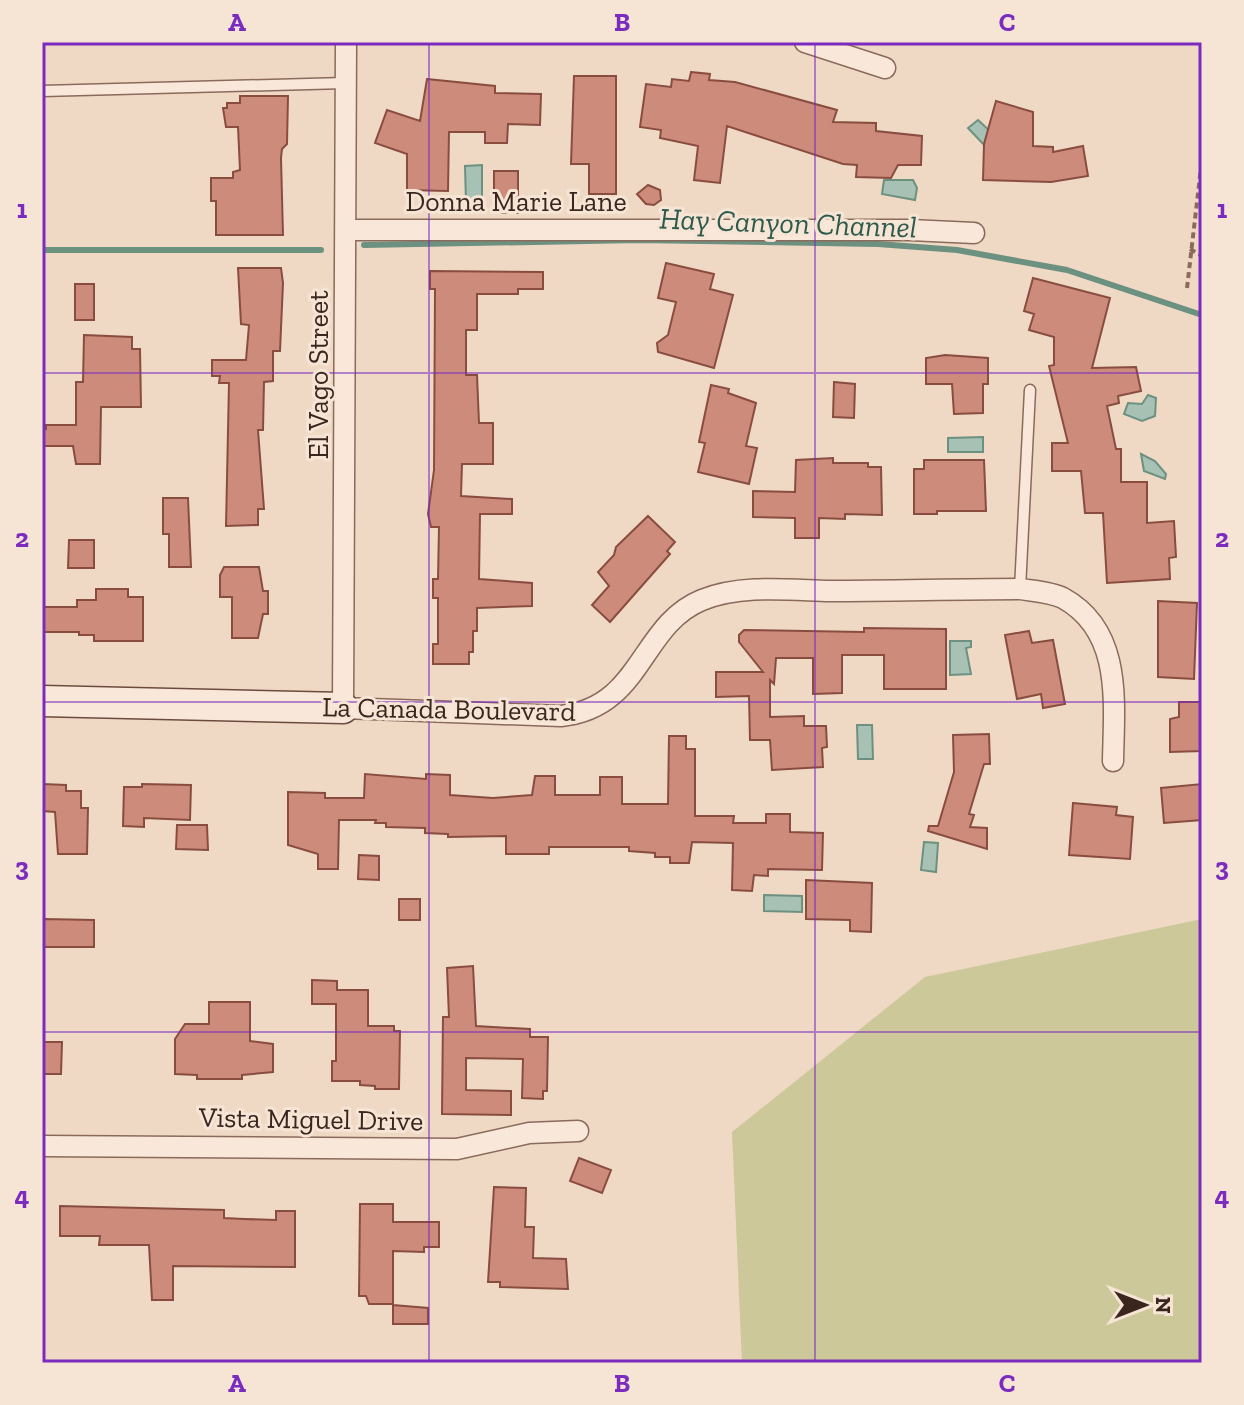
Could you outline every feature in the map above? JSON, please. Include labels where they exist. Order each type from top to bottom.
[{"type":"street","name":"El Vago Street","points":[[343,708],[346,42]]},
{"type":"street","points":[[805,42],[885,68]]},
{"type":"street","name":"Donna Marie Lane","points":[[347,230],[894,230],[974,233]]},
{"type":"street","name":"La Canada Boulevard","points":[[42,701],[561,716],[601,706],[627,681],[670,624],[703,599],[761,590],[1020,589],[1060,597],[1088,616],[1106,648],[1115,681],[1113,761]]},
{"type":"street","name":"Vista Miguel Drive","points":[[42,1146],[457,1149],[529,1133],[578,1131]]},
{"type":"lane","points":[[42,91],[345,83]]},
{"type":"lane","points":[[1020,589],[1030,390]]},
{"type":"path","points":[[1187,288],[1202,159]]},
{"type":"path","points":[[1190,249],[1202,256]]},
{"type":"shaded area","points":[[978,120],[992,133],[986,147],[968,128]]},
{"type":"shaded area","points":[[482,165],[482,203],[466,203],[465,166]]},
{"type":"shaded area","points":[[884,180],[913,180],[917,188],[915,200],[882,194]]},
{"type":"shaded area","points":[[1148,395],[1156,398],[1155,416],[1142,421],[1124,414],[1128,403],[1142,404]]},
{"type":"shaded area","points":[[983,437],[983,452],[948,452],[948,438]]},
{"type":"shaded area","points":[[1141,454],[1155,461],[1166,474],[1165,479],[1144,471]]},
{"type":"shaded area","points":[[950,641],[971,641],[971,647],[966,648],[971,674],[950,675]]},
{"type":"shaded area","points":[[857,725],[872,725],[873,759],[858,759]]},
{"type":"shaded area","points":[[924,842],[938,843],[936,872],[921,870]]},
{"type":"shaded area","points":[[764,895],[802,896],[802,912],[764,911]]},
{"type":"shaded area","points":[[1202,919],[1202,1363],[742,1363],[732,1132],[925,977]]},
{"type":"building","points":[[691,72],[710,74],[709,80],[735,82],[837,110],[833,122],[876,123],[876,131],[922,136],[921,165],[898,165],[891,178],[856,177],[857,165],[843,164],[727,126],[720,183],[694,180],[698,146],[660,138],[661,130],[640,127],[646,84],[671,87],[672,79],[689,81]]},
{"type":"building","points":[[574,76],[616,76],[616,194],[589,194],[589,164],[571,164]]},
{"type":"building","points":[[427,79],[495,86],[495,93],[541,94],[540,125],[508,124],[507,143],[485,143],[485,132],[449,132],[448,191],[407,190],[407,154],[375,143],[387,110],[420,121]]},
{"type":"building","points":[[240,96],[288,96],[287,144],[282,149],[281,158],[283,235],[216,235],[216,201],[211,201],[211,178],[233,178],[233,172],[240,170],[238,127],[226,127],[223,108],[227,108],[227,103],[240,103]]},
{"type":"building","points":[[996,101],[1033,112],[1033,146],[1053,147],[1053,152],[1083,146],[1088,176],[1051,182],[983,180],[984,144]]},
{"type":"building","points":[[494,171],[518,171],[518,213],[494,212]]},
{"type":"building","points":[[648,185],[660,190],[661,200],[654,205],[646,204],[637,194]]},
{"type":"building","points":[[666,263],[714,274],[710,289],[733,295],[714,368],[658,352],[657,343],[668,335],[676,302],[658,298]]},
{"type":"building","points":[[238,268],[281,268],[280,351],[273,351],[273,381],[264,382],[263,430],[258,430],[264,509],[258,509],[258,525],[226,526],[229,383],[219,383],[220,376],[212,376],[212,360],[246,360],[249,325],[241,324]]},
{"type":"building","points":[[430,271],[543,272],[543,289],[518,289],[518,294],[477,294],[477,330],[466,330],[466,375],[477,375],[479,423],[493,423],[493,464],[462,464],[461,496],[512,499],[512,514],[480,514],[479,579],[532,583],[532,606],[477,608],[477,631],[473,631],[473,652],[469,652],[469,664],[433,664],[433,644],[438,644],[438,598],[433,598],[433,579],[438,579],[439,527],[431,527],[428,514],[434,470],[435,289],[430,289]]},
{"type":"building","points":[[1033,278],[1110,298],[1092,368],[1136,367],[1141,391],[1118,396],[1119,403],[1107,406],[1116,449],[1121,449],[1121,482],[1147,482],[1147,523],[1174,521],[1176,557],[1169,558],[1170,579],[1107,583],[1103,513],[1085,513],[1081,471],[1052,471],[1052,443],[1068,443],[1049,366],[1054,365],[1054,337],[1029,330],[1034,314],[1024,311]]},
{"type":"building","points":[[75,284],[94,284],[94,320],[75,320]]},
{"type":"building","points":[[84,335],[132,337],[132,349],[140,349],[141,407],[101,407],[100,464],[76,464],[73,446],[42,446],[42,429],[46,429],[46,425],[76,425],[76,382],[83,382]]},
{"type":"building","points":[[945,355],[988,358],[988,384],[983,384],[983,413],[954,414],[952,384],[926,384],[926,358]]},
{"type":"building","points":[[834,382],[855,384],[854,418],[833,417]]},
{"type":"building","points":[[711,385],[729,389],[728,393],[756,403],[746,446],[757,448],[749,484],[698,472],[705,443],[699,442]]},
{"type":"building","points":[[833,458],[833,463],[868,463],[868,467],[881,467],[882,515],[845,514],[845,519],[819,518],[819,538],[795,538],[795,518],[753,517],[753,491],[795,492],[796,460]]},
{"type":"building","points":[[924,460],[984,460],[986,511],[914,514],[914,469],[924,469]]},
{"type":"building","points":[[163,498],[188,498],[191,567],[169,567],[169,534],[163,534]]},
{"type":"building","points":[[648,516],[675,542],[667,551],[670,554],[610,622],[592,605],[609,586],[598,572],[614,555],[616,547]]},
{"type":"building","points":[[69,540],[94,540],[94,568],[68,568]]},
{"type":"building","points":[[224,567],[259,567],[263,591],[268,591],[268,614],[263,614],[258,638],[232,638],[232,597],[220,597],[220,575]]},
{"type":"building","points":[[96,589],[128,589],[128,597],[143,597],[143,641],[94,641],[94,635],[79,635],[79,632],[42,632],[42,607],[77,607],[77,600],[96,600]]},
{"type":"building","points":[[1158,601],[1197,603],[1194,679],[1158,677]]},
{"type":"building","points":[[864,628],[946,629],[946,689],[884,689],[884,655],[842,655],[842,693],[813,694],[813,658],[776,658],[774,684],[770,680],[770,717],[804,716],[804,726],[826,726],[827,747],[822,748],[823,767],[772,770],[770,740],[750,740],[749,696],[716,697],[716,672],[763,672],[739,642],[739,635],[744,630],[864,632]]},
{"type":"building","points":[[1029,631],[1032,643],[1053,640],[1065,704],[1043,708],[1041,694],[1017,699],[1005,635]]},
{"type":"building","points":[[1179,702],[1202,702],[1202,751],[1170,752],[1170,719],[1179,717]]},
{"type":"building","points":[[989,734],[990,764],[984,764],[969,814],[974,815],[970,827],[987,828],[987,849],[928,831],[929,826],[938,826],[954,772],[953,735]]},
{"type":"building","points":[[669,736],[686,736],[686,749],[695,749],[695,816],[734,816],[733,823],[766,823],[766,814],[790,814],[790,832],[823,833],[822,870],[768,869],[768,876],[754,875],[752,891],[732,890],[733,843],[692,842],[689,863],[670,863],[670,857],[629,851],[629,847],[549,847],[549,854],[506,854],[506,836],[448,837],[448,834],[425,833],[425,828],[386,827],[386,823],[375,823],[376,820],[339,820],[338,869],[318,869],[318,854],[288,845],[288,792],[325,793],[325,798],[364,798],[365,774],[426,779],[426,774],[450,775],[450,795],[493,798],[532,795],[535,776],[555,776],[555,795],[600,795],[600,777],[622,777],[622,804],[668,804]]},
{"type":"building","points":[[42,784],[66,785],[66,791],[81,791],[81,808],[88,808],[87,854],[58,854],[55,812],[42,811]]},
{"type":"building","points":[[142,784],[191,785],[190,820],[144,818],[144,827],[123,826],[124,787],[142,787]]},
{"type":"building","points":[[1202,784],[1202,820],[1164,823],[1161,788]]},
{"type":"building","points":[[1073,803],[1117,807],[1116,815],[1133,817],[1130,859],[1069,855]]},
{"type":"building","points":[[177,825],[207,825],[208,850],[176,849]]},
{"type":"building","points":[[359,855],[379,856],[379,880],[358,879]]},
{"type":"building","points":[[806,880],[872,883],[871,932],[850,931],[850,920],[806,919]]},
{"type":"building","points":[[399,899],[420,899],[420,920],[399,920]]},
{"type":"building","points":[[44,919],[94,920],[94,947],[44,947]]},
{"type":"building","points":[[473,966],[476,1026],[530,1029],[530,1037],[548,1037],[547,1091],[543,1091],[543,1099],[522,1098],[523,1059],[466,1058],[466,1090],[511,1091],[511,1115],[442,1114],[443,1017],[449,1017],[447,968]]},
{"type":"building","points":[[312,980],[337,981],[337,990],[368,990],[368,1026],[394,1026],[394,1031],[400,1031],[399,1089],[375,1089],[375,1086],[360,1085],[360,1081],[332,1081],[332,1061],[336,1061],[336,1004],[312,1004]]},
{"type":"building","points":[[209,1002],[250,1002],[250,1041],[273,1044],[273,1072],[242,1075],[242,1079],[197,1079],[197,1075],[175,1074],[175,1039],[185,1024],[209,1024]]},
{"type":"building","points":[[42,1042],[62,1042],[61,1074],[42,1074]]},
{"type":"building","points":[[579,1158],[611,1170],[602,1193],[570,1181]]},
{"type":"building","points":[[494,1187],[526,1188],[525,1227],[534,1227],[533,1258],[566,1259],[568,1289],[500,1287],[500,1282],[488,1282]]},
{"type":"building","points":[[360,1204],[393,1204],[393,1222],[439,1222],[439,1247],[424,1247],[424,1252],[393,1251],[393,1304],[369,1304],[366,1296],[359,1296]]},
{"type":"building","points":[[60,1206],[224,1210],[224,1218],[276,1220],[276,1211],[295,1211],[295,1267],[173,1266],[173,1300],[152,1300],[149,1245],[99,1245],[100,1236],[60,1236]]},
{"type":"building","points":[[393,1305],[428,1308],[428,1324],[393,1324]]},
{"type":"waterway","name":"Hay Canyon Channel","points":[[364,245],[639,240],[878,244],[957,250],[1067,270],[1202,315]]},
{"type":"waterway","points":[[42,250],[321,250]]}]
